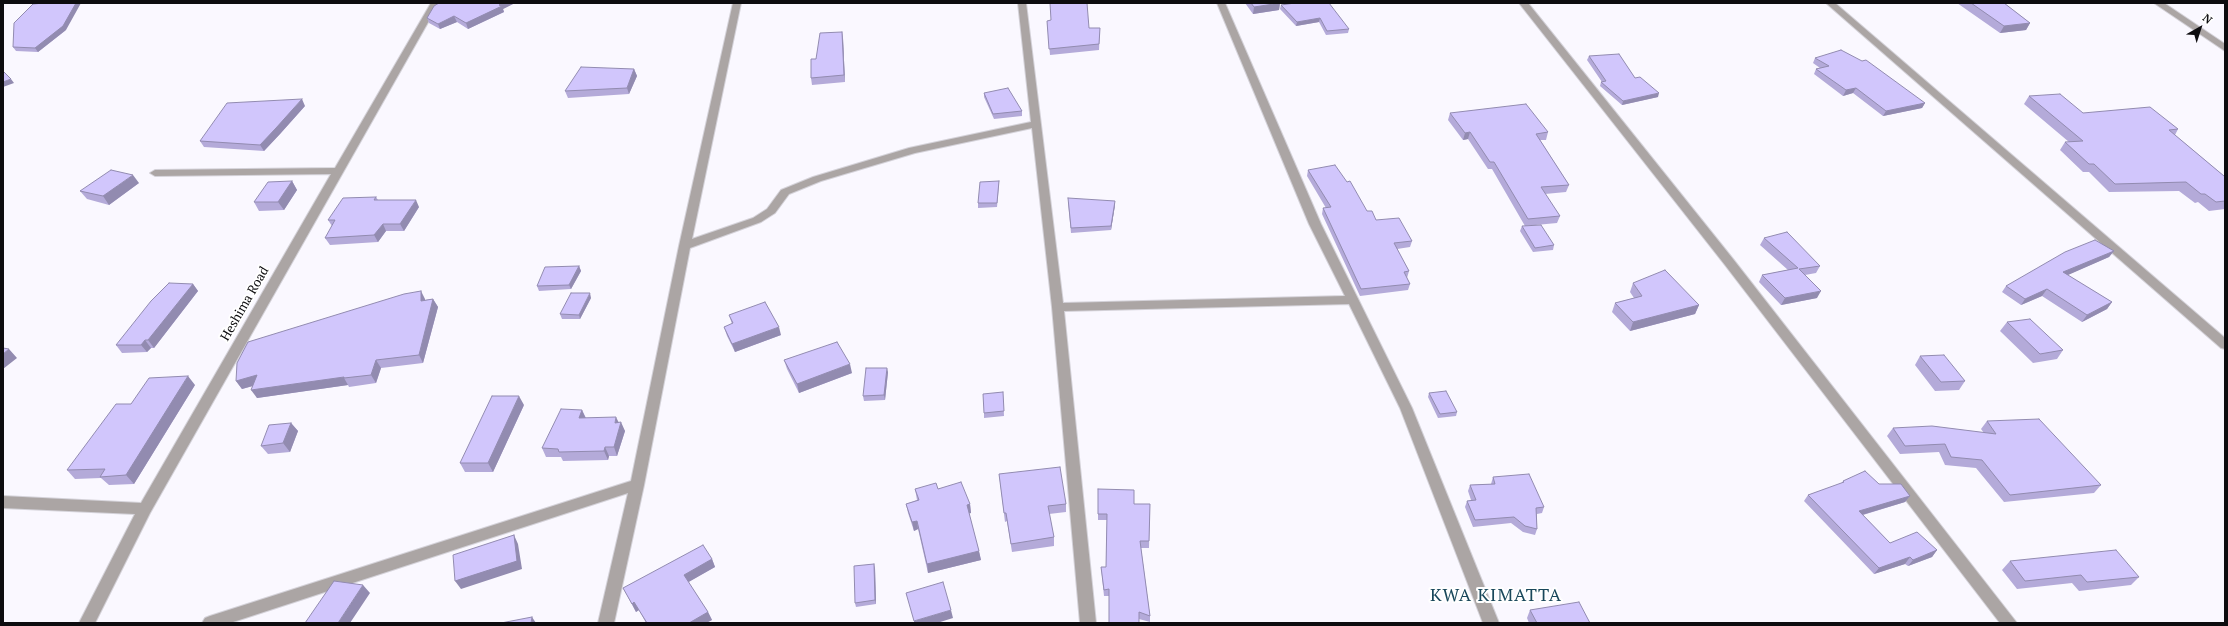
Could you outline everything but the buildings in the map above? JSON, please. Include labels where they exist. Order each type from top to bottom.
[{"type":"street","name":"Heshima Road","points":[[87,623],[145,508],[337,171],[435,3]]},
{"type":"street","points":[[606,623],[638,485],[685,246],[737,3]]},
{"type":"street","points":[[1022,3],[1058,307],[1088,623]]},
{"type":"street","points":[[1221,3],[1315,224],[1406,408],[1491,623]]},
{"type":"street","points":[[1523,3],[1729,262],[2008,623]]},
{"type":"street","points":[[1830,3],[2225,346]]},
{"type":"street","points":[[2158,3],[2225,48]]},
{"type":"street","points":[[685,246],[757,220],[771,211],[785,192],[791,188],[913,150],[1037,124]]},
{"type":"street","points":[[155,173],[337,171]]},
{"type":"street","points":[[1058,307],[1352,300]]},
{"type":"street","points":[[210,623],[638,485]]},
{"type":"street","points":[[3,502],[145,508]]},
{"type":"district","name":"KWA KIMATTA","points":[[1496,596]]}]
